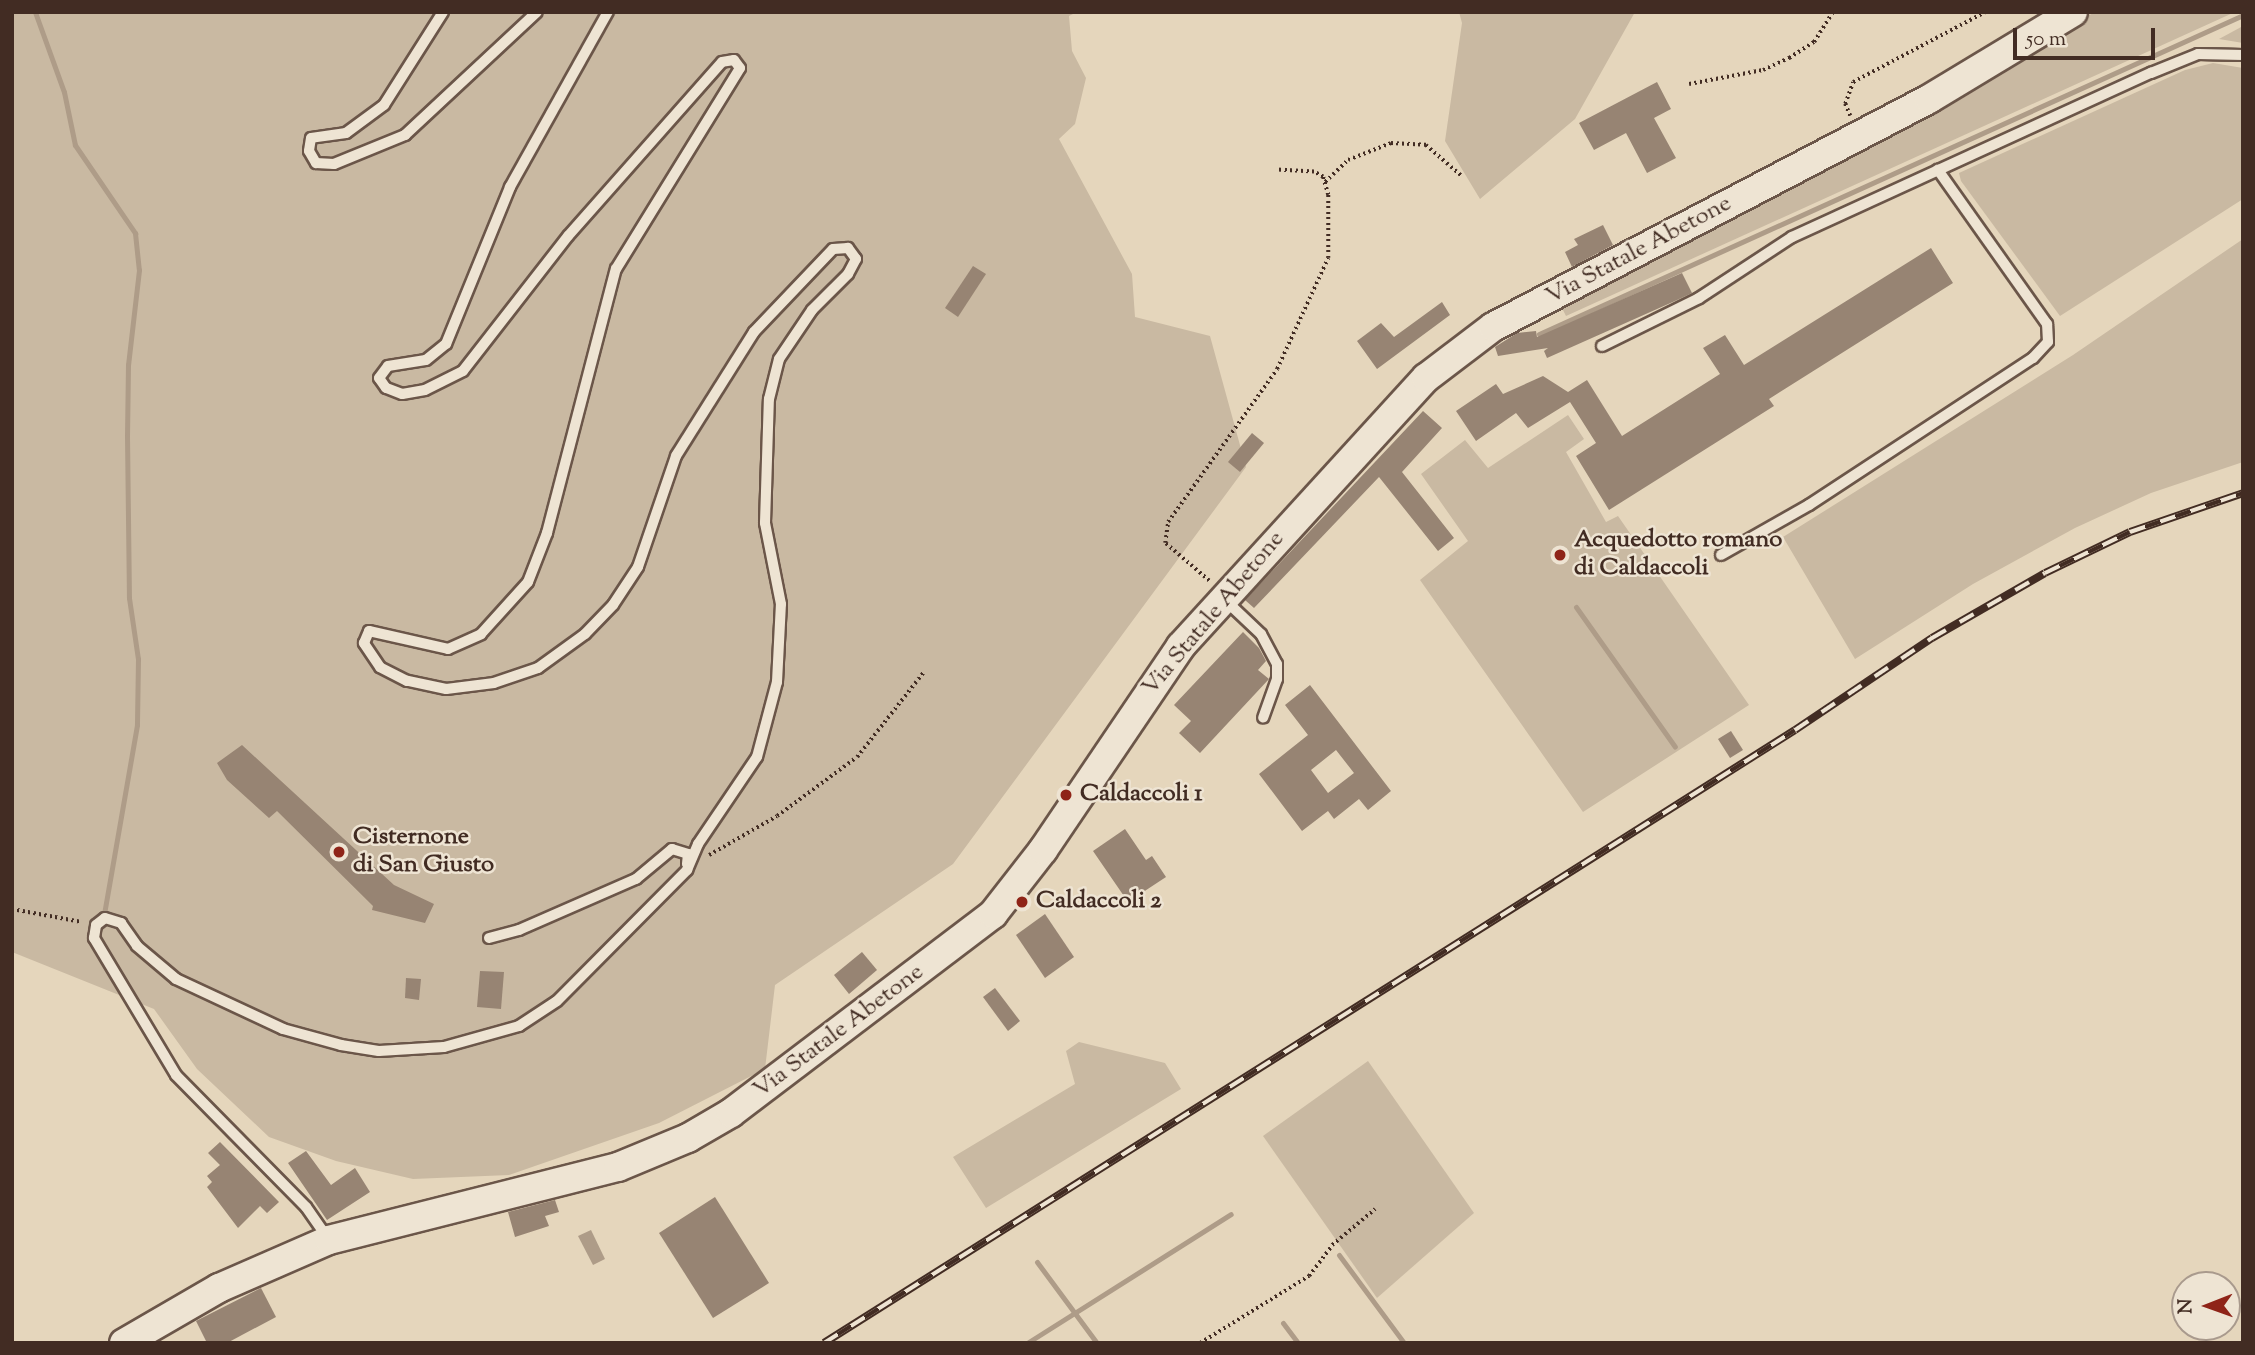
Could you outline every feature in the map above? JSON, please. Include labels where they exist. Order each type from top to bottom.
[{"type":"main road","name":"Via Statale Abetone","points":[[124,1343],[219,1288],[329,1240],[618,1167],[688,1138],[781,1078],[993,914],[1043,849],[1148,689],[1223,595],[1411,392],[1454,355],[1493,327],[1859,137],[2073,12]]},
{"type":"lane","points":[[443,12],[384,105],[346,133],[311,138],[309,151],[316,163],[334,164],[405,135],[537,12]]},
{"type":"lane","points":[[329,1240],[306,1207],[231,1136],[176,1075],[94,938],[96,925],[105,918],[121,923],[137,946],[176,979],[283,1029],[379,1051],[411,1050],[480,1039],[519,1026],[557,1001],[687,870],[698,844],[757,757],[777,682],[781,604],[765,523],[769,399],[779,359],[812,310],[852,267],[856,259],[848,248],[833,249],[754,332],[676,456],[638,567],[613,605],[585,634],[538,668],[494,683],[446,689],[407,681],[380,667],[364,643],[369,631],[448,649],[481,634],[528,582],[547,533],[616,269],[740,68],[734,60],[722,62],[568,236],[463,371],[425,390],[402,394],[386,388],[379,378],[388,366],[426,360],[446,344],[510,187],[608,12]]},
{"type":"lane","points":[[1602,346],[1699,298],[1792,237],[1938,170],[2198,54],[2243,55]]},
{"type":"lane","points":[[1721,555],[1831,490],[2033,358],[2048,342],[2048,324],[1938,170]]},
{"type":"lane","points":[[1223,595],[1261,634],[1277,664],[1263,718]]},
{"type":"lane","points":[[489,938],[519,930],[636,878],[672,849],[688,854],[687,870]]},
{"type":"path","points":[[1689,85],[1763,69],[1789,58],[1814,42],[1833,12]]},
{"type":"path","points":[[1859,137],[1845,104],[1853,82],[1985,12]]},
{"type":"path","points":[[1325,183],[1348,160],[1391,143],[1426,145],[1462,177]]},
{"type":"path","points":[[1223,595],[1172,554],[1164,534],[1168,522],[1220,444],[1278,369],[1328,258],[1325,183],[1314,172],[1277,170]]},
{"type":"path","points":[[687,870],[777,816],[857,757],[923,673]]},
{"type":"path","points":[[12,909],[96,925]]},
{"type":"path","points":[[1200,1343],[1309,1276],[1332,1245],[1374,1209]]},
{"type":"shaded area","points":[[12,12],[1077,12],[1069,16],[1072,51],[1086,78],[1075,124],[1059,139],[1132,274],[1135,317],[1210,336],[1246,467],[953,864],[775,985],[765,1069],[659,1123],[509,1175],[413,1179],[336,1161],[269,1137],[197,1069],[154,1009],[12,952]]},
{"type":"shaded area","points":[[1459,12],[1635,12],[1575,119],[1480,199],[1445,141],[1462,23]]},
{"type":"shaded area","points":[[2095,12],[2235,12],[1566,316],[1560,304],[1681,245]]},
{"type":"shaded area","points":[[2243,26],[2243,43],[2219,39]]},
{"type":"shaded area","points":[[2213,63],[2243,68],[2243,199],[2060,316],[1961,181],[1959,173],[2185,70]]},
{"type":"shaded area","points":[[2243,239],[2243,462],[2151,493],[2075,528],[1973,584],[1855,659],[1783,537],[2073,355]]},
{"type":"shaded area","points":[[1568,415],[1584,439],[1566,452],[1606,522],[1618,516],[1749,705],[1583,812],[1420,580],[1468,541],[1421,474],[1465,440],[1488,468]]},
{"type":"shaded area","points":[[1079,1042],[1165,1063],[1181,1089],[986,1208],[953,1157],[1075,1084],[1066,1051]]},
{"type":"shaded area","points":[[1368,1061],[1474,1213],[1377,1298],[1263,1136]]},
{"type":"shaded area","points":[[591,1230],[605,1259],[593,1265],[578,1236]]},
{"type":"building","points":[[1657,82],[1671,109],[1654,118],[1676,158],[1647,173],[1626,133],[1594,150],[1579,123]]},
{"type":"building","points":[[1603,225],[1613,245],[1572,267],[1565,252],[1578,245],[1574,239]]},
{"type":"building","points":[[1931,248],[1953,283],[1769,399],[1774,406],[1609,510],[1576,456],[1596,443],[1570,402],[1528,428],[1516,413],[1476,441],[1456,411],[1496,384],[1503,394],[1543,376],[1568,392],[1587,380],[1622,436],[1720,374],[1703,348],[1725,335],[1744,365]]},
{"type":"building","points":[[973,266],[986,274],[958,317],[945,308]]},
{"type":"building","points":[[1682,273],[1692,293],[1675,301],[1547,358],[1544,351],[1548,348],[1498,356],[1495,347],[1517,333],[1536,331],[1537,337]]},
{"type":"building","points":[[1442,302],[1450,315],[1377,369],[1357,341],[1381,323],[1394,337]]},
{"type":"building","points":[[1423,411],[1442,428],[1402,472],[1454,538],[1438,551],[1379,477],[1254,608],[1245,600]]},
{"type":"building","points":[[1252,433],[1264,443],[1240,472],[1228,462]]},
{"type":"building","points":[[1243,632],[1259,648],[1266,661],[1258,670],[1269,679],[1200,753],[1179,733],[1191,721],[1174,705]]},
{"type":"building","points":[[1310,685],[1391,791],[1368,810],[1359,799],[1334,819],[1328,811],[1302,831],[1259,774],[1308,735],[1285,705]],"holes":[[[1336,750],[1354,773],[1328,793],[1311,770]]]},
{"type":"building","points":[[1731,731],[1743,750],[1730,758],[1718,739]]},
{"type":"building","name":"Cisternone di San Giusto","points":[[242,745],[394,885],[434,904],[425,923],[372,910],[373,906],[277,811],[269,818],[227,780],[217,763]]},
{"type":"building","points":[[1125,829],[1146,860],[1152,856],[1166,877],[1128,902],[1093,851]]},
{"type":"building","points":[[1045,914],[1074,957],[1045,978],[1016,935]]},
{"type":"building","points":[[862,952],[877,970],[849,994],[834,975]]},
{"type":"building","points":[[480,971],[504,972],[501,1009],[477,1007]]},
{"type":"building","points":[[406,978],[421,979],[419,1000],[405,998]]},
{"type":"building","points":[[995,988],[1020,1021],[1008,1031],[983,997]]},
{"type":"building","points":[[220,1142],[279,1202],[267,1213],[260,1206],[238,1228],[207,1187],[212,1182],[207,1176],[220,1165],[208,1153]]},
{"type":"building","points":[[306,1151],[331,1185],[355,1168],[370,1192],[327,1220],[288,1163]]},
{"type":"building","points":[[715,1197],[769,1283],[713,1318],[659,1233]]},
{"type":"building","points":[[555,1200],[559,1212],[545,1216],[549,1226],[515,1237],[508,1212]]},
{"type":"building","points":[[261,1288],[276,1317],[227,1343],[207,1343],[196,1321]]},
{"type":"waterway","points":[[35,12],[64,92],[75,145],[135,233],[139,270],[128,365],[127,436],[129,598],[138,659],[137,725],[104,914]]},
{"type":"waterway","points":[[1539,334],[2243,15]]},
{"type":"waterway","points":[[1576,607],[1675,747]]},
{"type":"waterway","points":[[1027,1343],[1231,1214]]},
{"type":"waterway","points":[[1339,1255],[1404,1343]]},
{"type":"waterway","points":[[1037,1262],[1097,1343]]},
{"type":"waterway","points":[[1283,1323],[1298,1343]]},
{"type":"railway","points":[[824,1343],[1795,730],[1932,638],[2045,573],[2130,532],[2243,493]]},
{"type":"place","name":"Acquedotto romano di Caldaccoli","points":[[1560,555]]},
{"type":"place","name":"Caldaccoli 1","points":[[1066,795]]},
{"type":"place","name":"Cisternone di San Giusto","points":[[339,852]]},
{"type":"place","name":"Caldaccoli 2","points":[[1022,902]]}]
